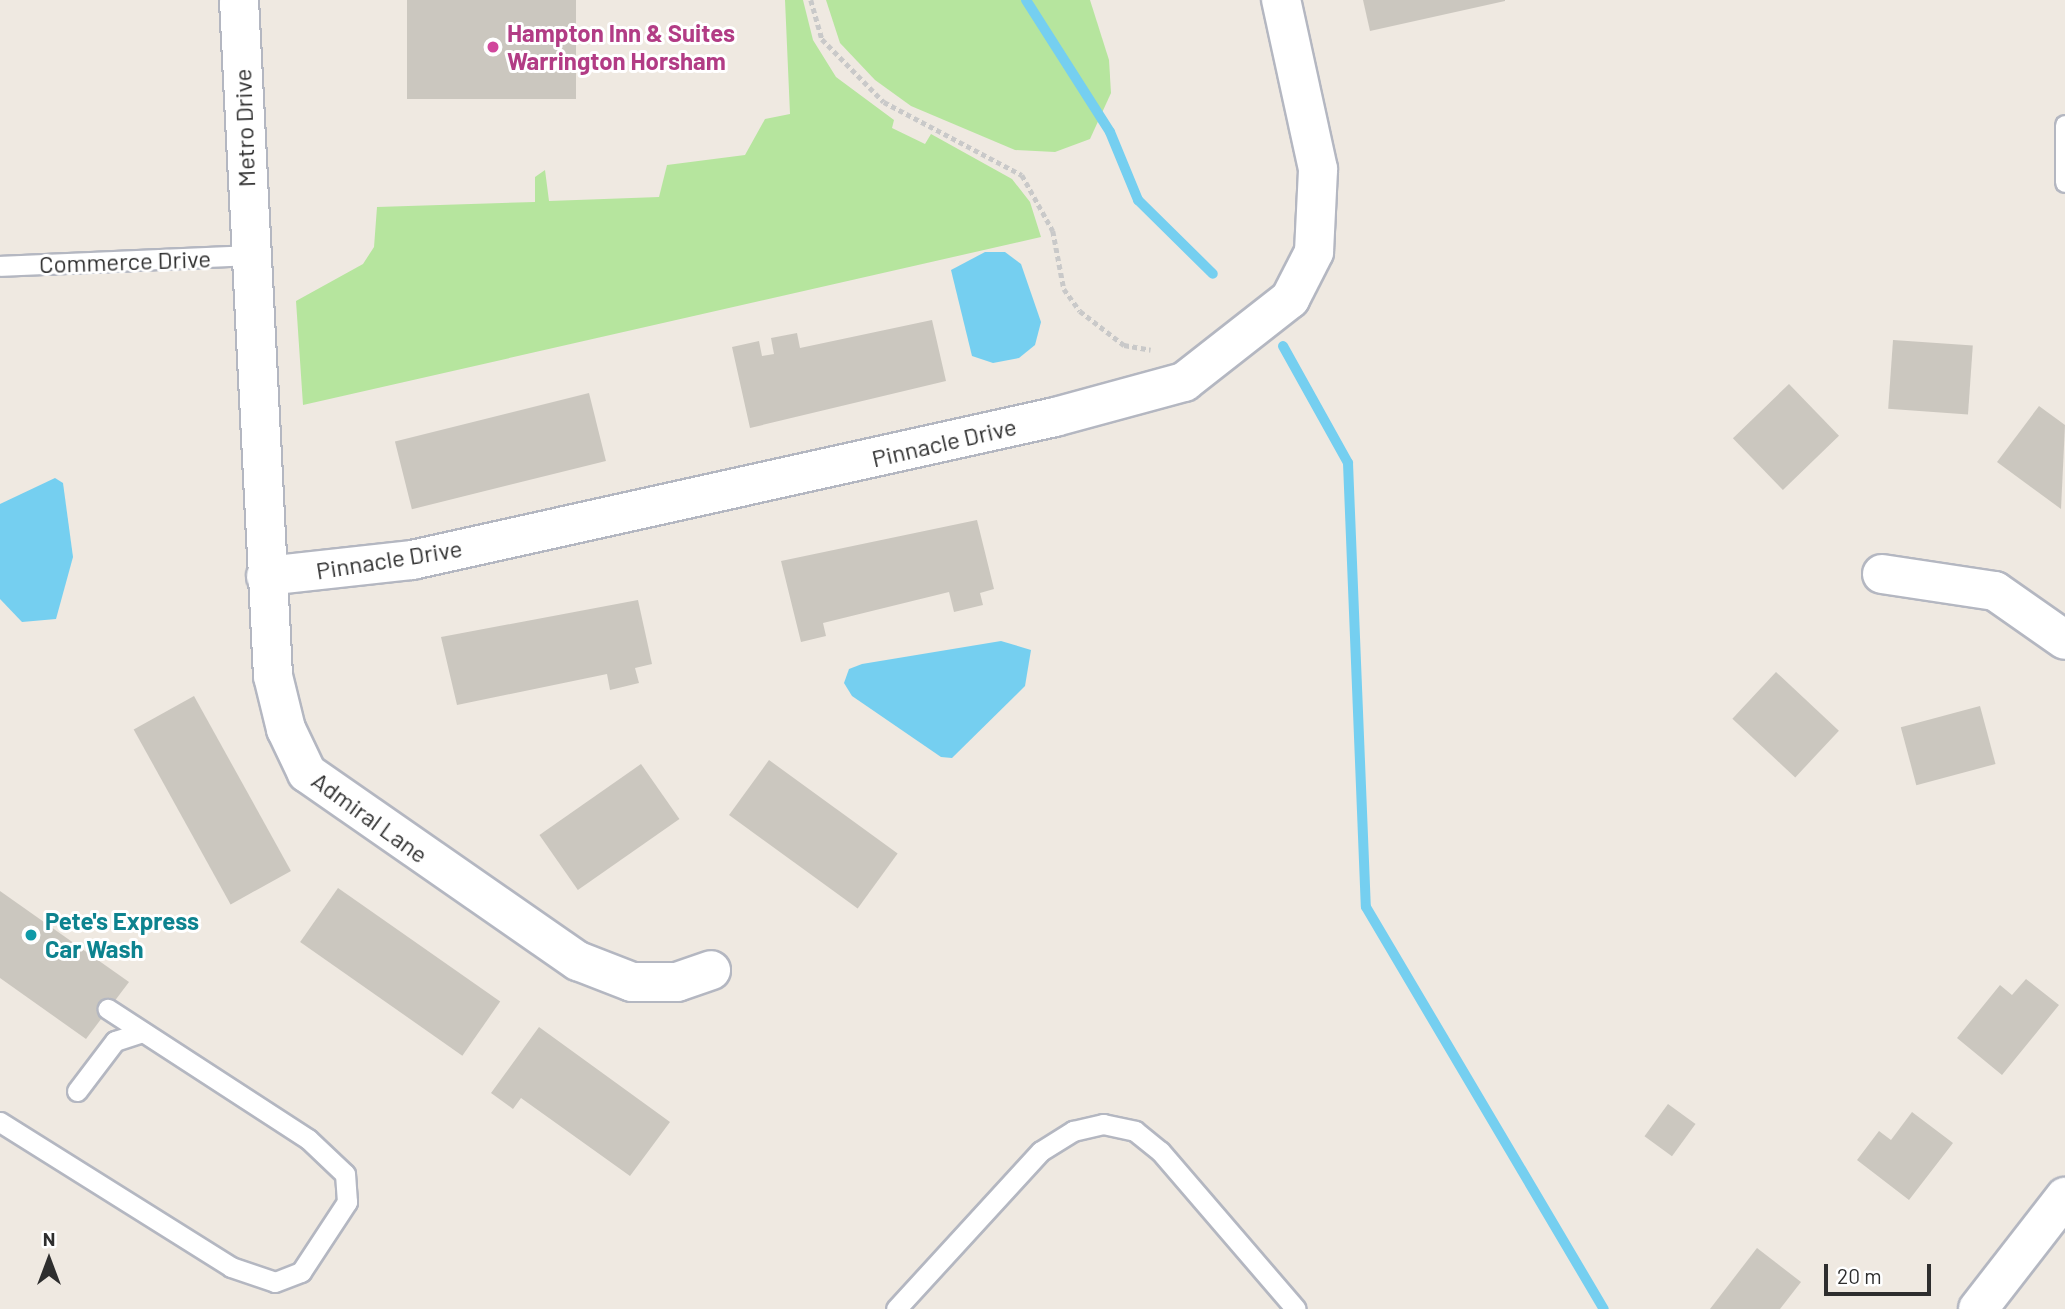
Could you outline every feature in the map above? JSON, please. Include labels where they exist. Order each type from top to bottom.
[{"type":"street","name":"Metro Drive","points":[[239,0],[249,255]]},
{"type":"street","name":"Pinnacle Drive","points":[[266,576],[426,557],[1055,417],[1184,382],[1290,299],[1314,252],[1318,169],[1281,0]]},
{"type":"street","name":"Admiral Lane","points":[[249,255],[273,676],[286,729],[307,773],[578,961],[632,982],[677,982],[711,970]]},
{"type":"street","points":[[1882,574],[1960,580],[1996,591],[2065,640]]},
{"type":"street","points":[[1978,1309],[2065,1197]]},
{"type":"lane","points":[[2065,125],[2065,182]]},
{"type":"lane","name":"Commerce Drive","points":[[0,266],[249,255]]},
{"type":"lane","points":[[0,1122],[231,1267],[275,1282],[301,1272],[347,1202],[345,1174],[308,1139],[108,1009]]},
{"type":"lane","points":[[77,1091],[115,1041],[143,1032]]},
{"type":"lane","points":[[896,1309],[1041,1151],[1073,1131],[1103,1124],[1135,1131],[1160,1151],[1296,1309]]},
{"type":"path","points":[[811,0],[822,39],[884,102],[1023,175],[1053,232],[1064,289],[1080,311],[1124,345],[1159,348]]},
{"type":"green space","points":[[785,0],[803,0],[813,40],[836,77],[894,120],[892,128],[925,144],[931,134],[1012,179],[1030,202],[1041,237],[303,405],[296,301],[363,264],[374,247],[377,207],[535,202],[535,177],[545,170],[549,201],[659,197],[667,165],[745,155],[765,119],[790,114]]},
{"type":"green space","points":[[826,0],[1090,0],[1109,60],[1111,93],[1090,139],[1055,152],[1015,150],[911,106],[875,80],[840,43]]},
{"type":"water","points":[[985,252],[1005,252],[1021,264],[1041,322],[1035,345],[1019,358],[993,363],[972,356],[951,270]]},
{"type":"water","points":[[55,478],[63,483],[73,557],[56,619],[22,622],[0,599],[0,504]]},
{"type":"water","points":[[1001,641],[1031,650],[1025,686],[952,758],[941,757],[852,696],[844,683],[849,669],[862,664]]},
{"type":"building","name":"Hampton Inn & Suites Warrington Horsham","points":[[407,0],[576,0],[576,99],[407,99]]},
{"type":"building","points":[[1363,0],[1505,0],[1505,1],[1370,31]]},
{"type":"building","points":[[932,320],[946,381],[750,428],[732,347],[759,341],[762,356],[774,354],[771,338],[797,333],[800,348]]},
{"type":"building","points":[[1893,340],[1973,346],[1968,414],[1888,409]]},
{"type":"building","points":[[1789,384],[1839,436],[1783,490],[1733,438]]},
{"type":"building","points":[[589,393],[606,461],[412,509],[395,441]]},
{"type":"building","points":[[2039,406],[2065,425],[2061,509],[1997,462]]},
{"type":"building","points":[[977,520],[994,589],[980,593],[983,605],[954,612],[949,592],[823,623],[826,636],[801,642],[781,561]]},
{"type":"building","points":[[638,600],[652,664],[635,668],[639,683],[610,690],[607,674],[457,705],[441,637]]},
{"type":"building","points":[[1776,672],[1839,731],[1795,777],[1732,719]]},
{"type":"building","points":[[194,696],[291,871],[231,904],[134,729]]},
{"type":"building","points":[[1980,706],[1996,764],[1916,785],[1901,727]]},
{"type":"building","points":[[769,760],[898,853],[858,908],[729,815]]},
{"type":"building","points":[[641,764],[679,819],[578,890],[539,835]]},
{"type":"building","points":[[338,888],[500,1002],[462,1056],[300,942]]},
{"type":"building","name":"Pete's Express Car Wash","points":[[0,891],[129,982],[86,1039],[0,978]]},
{"type":"building","points":[[2026,979],[2059,1005],[2002,1075],[1957,1038],[2000,985],[2012,995]]},
{"type":"building","points":[[539,1027],[670,1122],[630,1176],[521,1098],[513,1109],[491,1093]]},
{"type":"building","points":[[1668,1104],[1696,1124],[1672,1156],[1644,1136]]},
{"type":"building","points":[[1912,1112],[1953,1143],[1909,1200],[1857,1160],[1879,1131],[1891,1140]]},
{"type":"building","points":[[1757,1248],[1801,1282],[1780,1309],[1710,1309]]},
{"type":"waterway","points":[[1026,0],[1110,132],[1138,200],[1213,274]]},
{"type":"waterway","points":[[1283,346],[1348,463],[1366,907],[1604,1309]]},
{"type":"place","name":"Hampton Inn & Suites Warrington Horsham","points":[[493,47]]},
{"type":"place","name":"Pete's Express Car Wash","points":[[31,935]]}]
